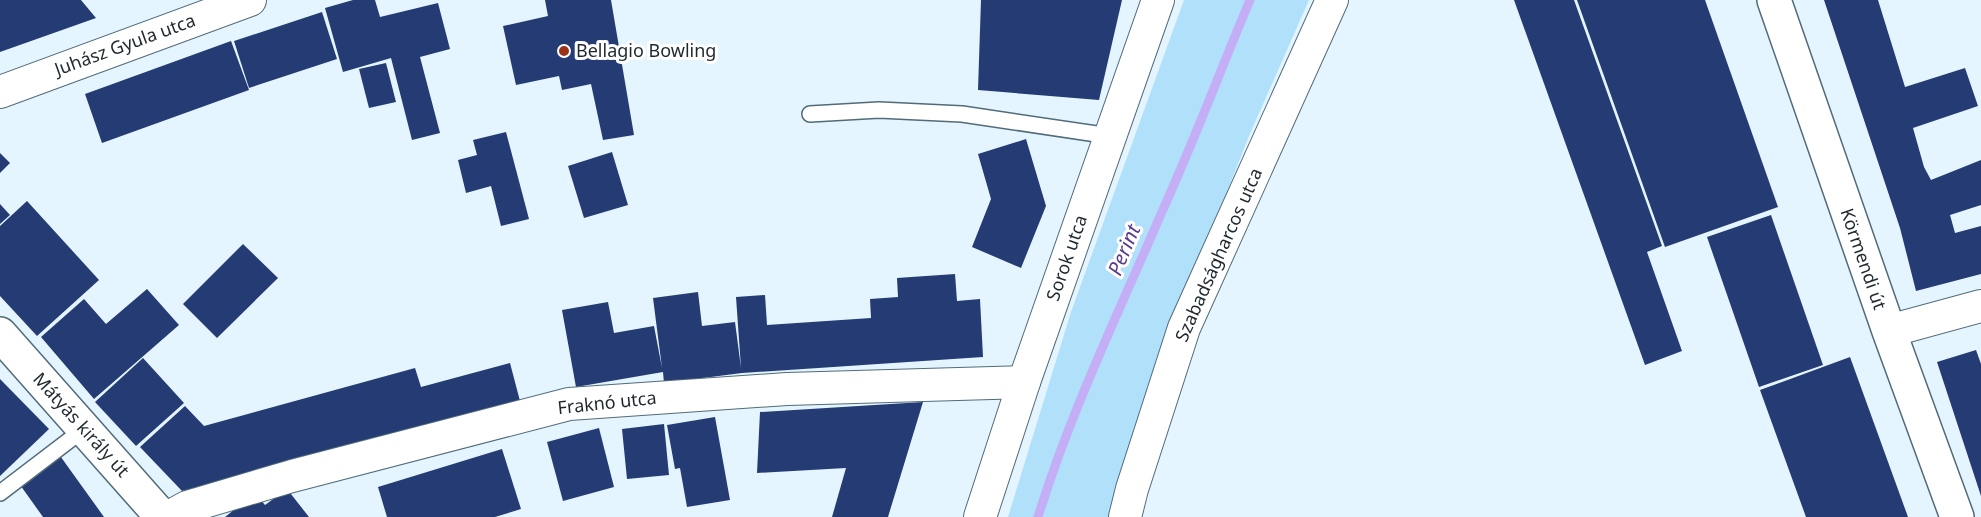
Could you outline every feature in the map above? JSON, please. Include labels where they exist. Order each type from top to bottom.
[{"type":"street","name":"Sorok utca","points":[[980,517],[1024,382],[1158,0]]},
{"type":"street","name":"Szabadságharcos utca","points":[[1125,517],[1184,328],[1332,0]]},
{"type":"street","name":"Körmendi út","points":[[1774,0],[1888,331],[1957,517]]},
{"type":"street","name":"Juhász Gyula utca","points":[[0,92],[242,1]]},
{"type":"street","points":[[1888,331],[1981,306]]},
{"type":"street","name":"Mátyás király út","points":[[0,334],[162,517]]},
{"type":"street","name":"Fraknó utca","points":[[169,517],[187,507],[292,476],[569,404],[787,389],[1024,382]]},
{"type":"lane","points":[[810,114],[879,110],[962,114],[1110,136]]},
{"type":"lane","points":[[0,493],[84,429]]},
{"type":"shaded area","points":[[1184,0],[1309,0],[1249,136],[1149,389],[1108,517],[1008,517],[1071,312]]},
{"type":"building","points":[[0,0],[81,0],[96,18],[0,52]]},
{"type":"building","points":[[353,0],[375,0],[380,17],[438,3],[450,49],[420,57],[440,133],[412,140],[391,58],[343,72],[325,8]]},
{"type":"building","name":"Bellagio Bowling","points":[[545,0],[611,0],[634,135],[603,140],[591,84],[562,90],[559,76],[516,85],[503,26],[548,16]]},
{"type":"building","points":[[981,0],[1122,0],[1099,100],[978,90]]},
{"type":"building","points":[[1514,0],[1574,0],[1662,246],[1647,252],[1682,351],[1645,365]]},
{"type":"building","points":[[1577,0],[1705,0],[1778,207],[1665,247]]},
{"type":"building","points":[[1824,0],[1878,0],[1905,87],[1965,68],[1978,106],[1913,128],[1924,167],[1931,180],[1981,160],[1981,205],[1950,215],[1955,233],[1981,226],[1981,274],[1916,291],[1900,228]]},
{"type":"building","points":[[322,12],[337,59],[249,88],[234,41]]},
{"type":"building","points":[[231,41],[249,90],[102,143],[85,94]]},
{"type":"building","points":[[386,63],[396,102],[369,108],[359,69]]},
{"type":"building","points":[[506,132],[529,219],[501,226],[491,186],[466,193],[458,160],[477,155],[473,140]]},
{"type":"building","points":[[1026,139],[1046,206],[1021,268],[972,247],[991,199],[978,154]]},
{"type":"building","points":[[612,152],[628,205],[584,218],[568,166]]},
{"type":"building","points":[[0,153],[10,163],[0,173]]},
{"type":"building","points":[[27,201],[99,280],[37,336],[0,296],[0,226]]},
{"type":"building","points":[[0,204],[10,215],[0,224]]},
{"type":"building","points":[[1771,215],[1823,365],[1759,387],[1707,237]]},
{"type":"building","points":[[243,244],[278,278],[217,338],[183,304]]},
{"type":"building","points":[[955,274],[957,301],[980,299],[983,357],[742,373],[664,383],[663,372],[576,387],[562,310],[608,302],[614,333],[654,326],[662,368],[653,298],[698,292],[702,326],[735,322],[741,368],[736,297],[765,295],[767,325],[871,318],[870,299],[898,297],[897,278]]},
{"type":"building","points":[[147,289],[179,325],[94,399],[41,337],[84,299],[106,324]]},
{"type":"building","points":[[1976,350],[1981,364],[1981,496],[1937,362]]},
{"type":"building","points":[[1850,357],[1908,517],[1806,517],[1760,390]]},
{"type":"building","points":[[143,358],[184,403],[136,446],[95,402]]},
{"type":"building","points":[[510,363],[520,401],[182,491],[140,447],[185,406],[204,426],[415,368],[421,387]]},
{"type":"building","points":[[0,379],[49,429],[0,476]]},
{"type":"building","points":[[923,402],[888,517],[832,517],[846,468],[757,473],[760,412]]},
{"type":"building","points":[[715,417],[730,500],[687,507],[680,468],[675,469],[667,425]]},
{"type":"building","points":[[664,424],[669,475],[627,479],[622,429]]},
{"type":"building","points":[[599,428],[614,487],[563,501],[547,442]]},
{"type":"building","points":[[502,449],[521,509],[495,517],[387,517],[378,487]]},
{"type":"building","points":[[58,453],[104,517],[43,517],[18,482]]},
{"type":"building","points":[[287,489],[309,517],[225,517],[255,493],[265,505]]},
{"type":"waterway","name":"Perint","points":[[1038,517],[1080,402],[1184,161],[1250,0]]},
{"type":"place","name":"Bellagio Bowling","points":[[564,51]]}]
